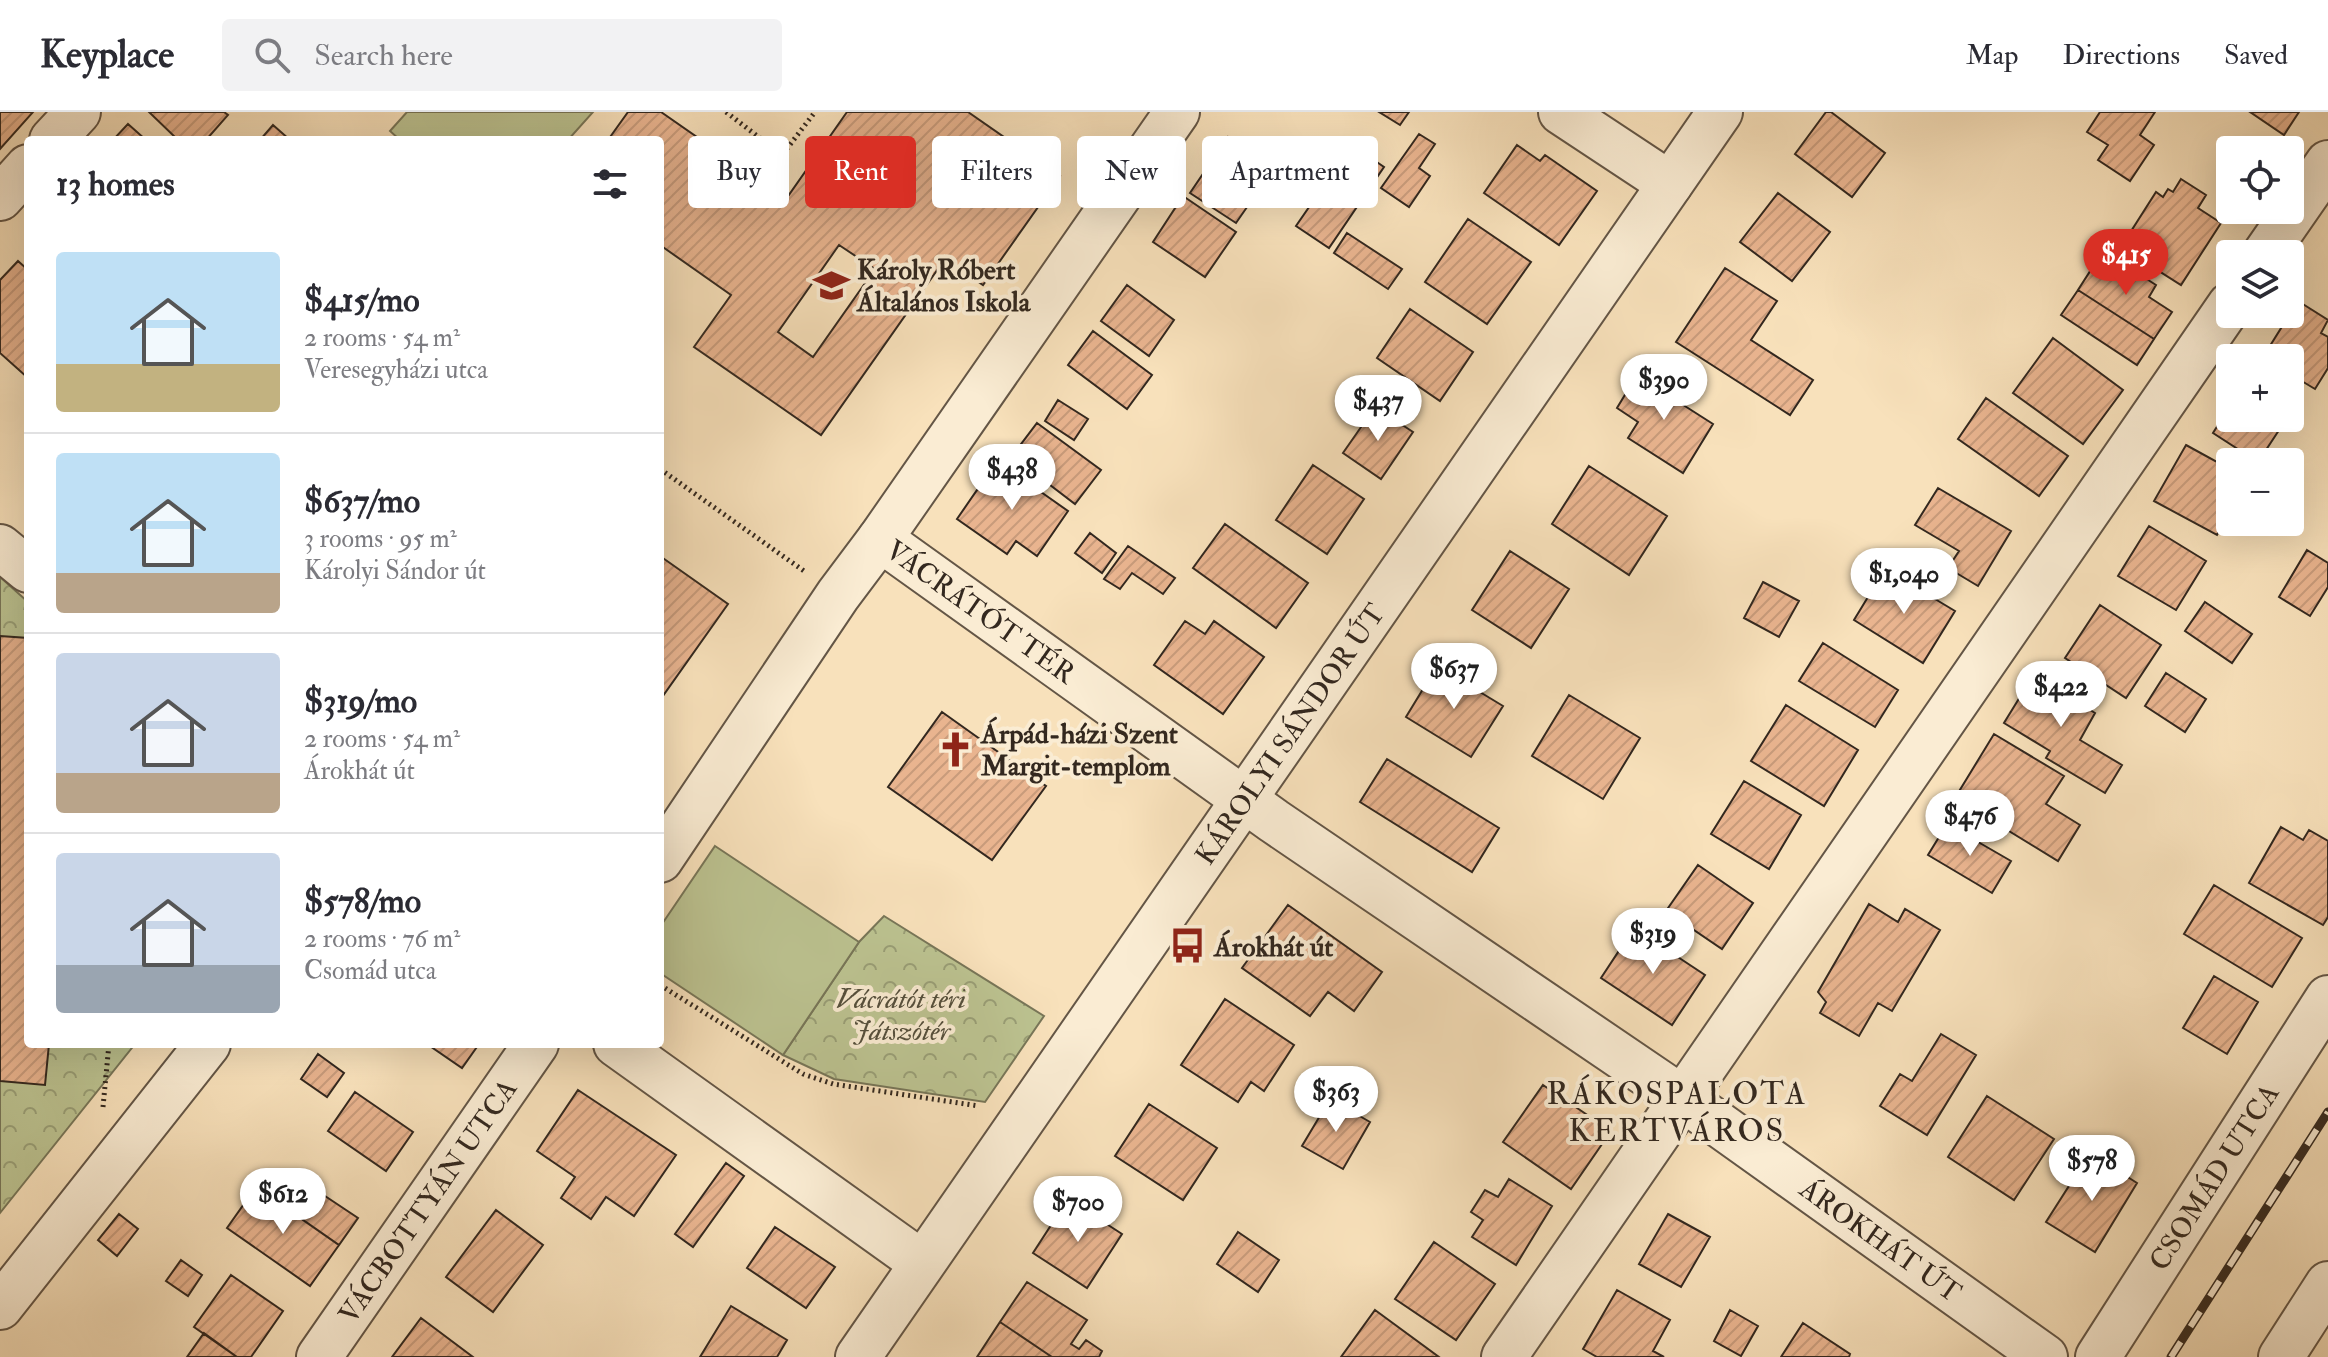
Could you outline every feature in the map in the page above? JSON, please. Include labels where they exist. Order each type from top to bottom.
[{"type":"street","points":[[56,136],[78,112]]},
{"type":"street","points":[[880,539],[1177,112]]},
{"type":"street","points":[[1561,112],[1670,184]]},
{"type":"street","name":"KÁROLYI SÁNDOR ÚT","points":[[858,1357],[1720,112]]},
{"type":"street","points":[[2275,240],[2328,163]]},
{"type":"street","points":[[0,198],[24,171]]},
{"type":"street","points":[[1504,1357],[2216,325]]},
{"type":"street","name":"VÁCRÁTÓT TÉR","points":[[664,854],[838,595],[880,539],[1243,799]]},
{"type":"street","points":[[0,547],[24,567]]},
{"type":"street","name":"ÁROKHÁT ÚT","points":[[1243,799],[1682,1098],[2045,1357]]},
{"type":"street","name":"CSOMÁD UTCA","points":[[2098,1357],[2328,998]]},
{"type":"street","points":[[0,1307],[205,1048]]},
{"type":"street","name":"VÁCBOTTYÁN UTCA","points":[[319,1357],[533,1048]]},
{"type":"street","points":[[622,1048],[922,1263]]},
{"type":"street","points":[[2281,1357],[2328,1284]]},
{"type":"path","points":[[726,112],[782,155],[815,112]]},
{"type":"path","points":[[664,472],[838,595]]},
{"type":"path","points":[[664,987],[803,1074],[833,1084],[1028,1114]]},
{"type":"green space","points":[[407,112],[593,112],[572,136],[396,136],[390,131]]},
{"type":"green space","points":[[0,577],[24,598],[24,1048],[132,1048],[0,1213]]},
{"type":"green space","points":[[715,846],[859,942],[783,1055],[664,976],[664,921]]},
{"type":"green space","name":"Vácrátót téri Játszótér","points":[[884,916],[1044,1016],[985,1102],[834,1079],[783,1055],[859,942]]},
{"type":"building","points":[[0,112],[33,112],[0,149]]},
{"type":"building","points":[[149,112],[224,112],[228,115],[210,136],[174,136]]},
{"type":"building","points":[[628,112],[661,112],[695,136],[688,136],[688,208],[789,208],[789,195],[805,172],[805,208],[916,208],[916,136],[830,136],[847,112],[968,112],[1002,136],[932,136],[932,208],[1037,208],[983,285],[945,259],[821,435],[694,347],[731,295],[664,248],[664,136],[611,136]],"holes":[[[839,245],[875,269],[813,357],[778,332]]]},
{"type":"building","points":[[1379,112],[1409,112],[1400,125]]},
{"type":"building","points":[[1826,112],[1831,112],[1885,153],[1852,197],[1795,154]]},
{"type":"building","points":[[2100,112],[2155,112],[2140,135],[2154,145],[2130,181],[2098,160],[2108,145],[2087,132]]},
{"type":"building","points":[[2250,112],[2299,112],[2284,135]]},
{"type":"building","points":[[128,124],[142,136],[117,136]]},
{"type":"building","points":[[273,125],[285,136],[263,136]]},
{"type":"building","points":[[1419,134],[1435,144],[1419,168],[1430,176],[1409,207],[1381,188]]},
{"type":"building","points":[[1517,145],[1540,161],[1545,155],[1597,191],[1559,245],[1484,193]]},
{"type":"building","points":[[1202,175],[1202,201],[1190,193]]},
{"type":"building","points":[[2181,179],[2206,195],[2198,208],[2216,220],[2216,224],[2220,224],[2181,285],[2121,247],[2156,192],[2163,197],[2168,189],[2173,192]]},
{"type":"building","points":[[1778,193],[1830,232],[1792,281],[1740,242]]},
{"type":"building","points":[[1186,198],[1236,232],[1205,277],[1153,242],[1175,208],[1186,208]]},
{"type":"building","points":[[1213,208],[1246,208],[1236,223]]},
{"type":"building","points":[[1308,208],[1356,208],[1329,248],[1296,226]]},
{"type":"building","points":[[1468,219],[1531,262],[1487,324],[1425,282]]},
{"type":"building","points":[[1347,233],[1402,269],[1388,289],[1334,253]]},
{"type":"building","points":[[2117,260],[2156,285],[2149,297],[2172,312],[2154,339],[2078,290],[2096,262],[2110,271]]},
{"type":"building","points":[[18,261],[24,266],[24,374],[0,353],[0,280]]},
{"type":"building","points":[[1725,268],[1777,301],[1751,340],[1813,380],[1790,415],[1676,342]]},
{"type":"building","points":[[1127,285],[1174,320],[1149,356],[1101,321]]},
{"type":"building","points":[[2078,290],[2154,339],[2137,365],[2061,315]]},
{"type":"building","points":[[2304,305],[2328,320],[2321,333],[2328,337],[2328,368],[2315,389],[2304,382],[2304,344],[2271,344],[2281,328],[2304,328]]},
{"type":"building","points":[[1410,309],[1473,352],[1440,401],[1377,358]]},
{"type":"building","points":[[1093,331],[1152,375],[1127,409],[1068,365]]},
{"type":"building","points":[[2053,338],[2123,390],[2083,444],[2013,393]]},
{"type":"building","points":[[1637,375],[1658,388],[1666,375],[1685,387],[1677,401],[1713,424],[1683,473],[1628,438],[1638,422],[1617,408]]},
{"type":"building","points":[[1986,398],[2068,456],[2039,496],[1958,439]]},
{"type":"building","points":[[1058,400],[1088,419],[1074,440],[1045,421]]},
{"type":"building","points":[[1375,407],[1413,432],[1381,479],[1343,453]]},
{"type":"building","points":[[1037,423],[1101,470],[1075,504],[1012,456]]},
{"type":"building","points":[[2216,428],[2216,432],[2278,432],[2267,448],[2236,448],[2213,433]]},
{"type":"building","points":[[2186,445],[2216,461],[2216,534],[2154,501]]},
{"type":"building","points":[[997,461],[1068,511],[1037,556],[1016,541],[1007,554],[957,519]]},
{"type":"building","points":[[1313,465],[1364,499],[1327,554],[1276,520]]},
{"type":"building","points":[[1589,466],[1667,516],[1629,575],[1552,524]]},
{"type":"building","points":[[1938,488],[2011,531],[1978,586],[1948,568],[1959,551],[1915,525]]},
{"type":"building","points":[[1225,524],[1308,583],[1276,628],[1193,568]]},
{"type":"building","points":[[2149,526],[2206,561],[2176,610],[2118,576]]},
{"type":"building","points":[[1090,533],[1116,553],[1102,573],[1075,553]]},
{"type":"building","points":[[1128,546],[1175,578],[1163,594],[1132,573],[1120,589],[1104,579]]},
{"type":"building","points":[[2307,550],[2328,563],[2328,587],[2310,616],[2279,597]]},
{"type":"building","points":[[1510,551],[1569,589],[1531,648],[1472,610]]},
{"type":"building","points":[[664,559],[728,604],[664,694]]},
{"type":"building","points":[[1885,569],[1955,611],[1923,663],[1854,620]]},
{"type":"building","points":[[1763,582],[1799,601],[1779,637],[1744,618]]},
{"type":"building","points":[[2205,602],[2252,634],[2232,663],[2185,631]]},
{"type":"building","points":[[2100,605],[2161,645],[2126,698],[2065,658]]},
{"type":"building","points":[[1185,621],[1205,634],[1214,621],[1264,657],[1223,714],[1154,665]]},
{"type":"building","points":[[0,636],[24,638],[24,1048],[49,1048],[45,1085],[0,1081]]},
{"type":"building","points":[[1823,643],[1898,690],[1875,727],[1799,681]]},
{"type":"building","points":[[1437,666],[1503,706],[1471,757],[1406,717]]},
{"type":"building","points":[[2039,666],[2072,686],[2074,700],[2095,713],[2080,740],[2122,765],[2105,793],[2046,758],[2050,751],[2004,723]]},
{"type":"building","points":[[2166,673],[2206,699],[2185,732],[2145,706]]},
{"type":"building","points":[[1569,695],[1640,738],[1603,799],[1532,756]]},
{"type":"building","points":[[1786,705],[1858,750],[1824,806],[1751,761]]},
{"type":"building","name":"Árpád-házi Szent Margit-templom","points":[[942,712],[1046,786],[992,860],[888,787]]},
{"type":"building","points":[[1994,734],[2064,776],[2046,804],[2080,825],[2058,861],[1955,798]]},
{"type":"building","points":[[1387,759],[1499,828],[1472,872],[1360,802]]},
{"type":"building","points":[[1744,781],[1801,815],[1769,869],[1711,834]]},
{"type":"building","points":[[1947,824],[2011,861],[1992,893],[1928,855]]},
{"type":"building","points":[[2281,827],[2303,840],[2309,830],[2328,841],[2328,917],[2323,925],[2249,883]]},
{"type":"building","points":[[1698,865],[1753,903],[1722,949],[1666,911]]},
{"type":"building","points":[[2214,885],[2302,938],[2272,987],[2184,934]]},
{"type":"building","points":[[1869,904],[1898,922],[1905,909],[1940,930],[1892,1011],[1878,1003],[1859,1036],[1820,1013],[1826,1002],[1818,992]]},
{"type":"building","points":[[1288,905],[1382,972],[1354,1011],[1328,992],[1310,1016],[1242,968]]},
{"type":"building","points":[[1634,928],[1705,975],[1672,1025],[1601,978]]},
{"type":"building","points":[[2214,976],[2258,1002],[2227,1054],[2183,1028]]},
{"type":"building","points":[[1225,999],[1294,1045],[1264,1091],[1251,1082],[1238,1102],[1181,1065]]},
{"type":"building","points":[[1941,1034],[1976,1055],[1927,1135],[1880,1106],[1900,1074],[1912,1081]]},
{"type":"building","points":[[433,1048],[476,1048],[462,1068]]},
{"type":"building","points":[[318,1054],[344,1073],[327,1097],[301,1079]]},
{"type":"building","points":[[1543,1085],[1611,1131],[1571,1189],[1503,1142]]},
{"type":"building","points":[[578,1090],[676,1155],[634,1216],[606,1197],[591,1219],[561,1198],[575,1177],[537,1151]]},
{"type":"building","points":[[355,1092],[413,1132],[386,1171],[328,1131]]},
{"type":"building","points":[[1987,1096],[2054,1139],[2014,1200],[1948,1157]]},
{"type":"building","points":[[1330,1099],[1370,1122],[1343,1169],[1302,1146]]},
{"type":"building","points":[[1149,1104],[1217,1148],[1183,1200],[1115,1156]]},
{"type":"building","points":[[2090,1153],[2137,1183],[2095,1252],[2046,1222]]},
{"type":"building","points":[[726,1163],[744,1176],[693,1247],[675,1234]]},
{"type":"building","points":[[1509,1179],[1552,1206],[1516,1265],[1472,1237],[1483,1220],[1471,1212],[1485,1190],[1498,1197]]},
{"type":"building","points":[[256,1187],[339,1245],[310,1286],[227,1228]]},
{"type":"building","points":[[322,1194],[358,1218],[339,1245],[303,1220]]},
{"type":"building","points":[[1068,1199],[1122,1234],[1087,1288],[1033,1253]]},
{"type":"building","points":[[496,1210],[543,1245],[493,1312],[446,1277]]},
{"type":"building","points":[[119,1214],[138,1229],[117,1256],[98,1240]]},
{"type":"building","points":[[1668,1214],[1710,1237],[1681,1287],[1639,1264]]},
{"type":"building","points":[[775,1227],[835,1267],[806,1308],[747,1268]]},
{"type":"building","points":[[1238,1232],[1279,1260],[1258,1292],[1217,1264]]},
{"type":"building","points":[[1434,1242],[1495,1284],[1456,1340],[1395,1299]]},
{"type":"building","points":[[181,1260],[202,1275],[188,1296],[166,1281]]},
{"type":"building","points":[[231,1275],[283,1311],[251,1357],[237,1357],[194,1327]]},
{"type":"building","points":[[1027,1282],[1087,1320],[1071,1344],[1079,1349],[1086,1340],[1102,1351],[1099,1357],[1052,1357],[1000,1322]]},
{"type":"building","points":[[1617,1290],[1670,1320],[1653,1351],[1664,1357],[1597,1357],[1583,1349]]},
{"type":"building","points":[[731,1306],[787,1340],[777,1357],[700,1357]]},
{"type":"building","points":[[1375,1310],[1439,1357],[1341,1357]]},
{"type":"building","points":[[1730,1310],[1758,1326],[1741,1356],[1714,1341]]},
{"type":"building","points":[[421,1318],[473,1357],[392,1357]]},
{"type":"building","points":[[1000,1322],[1046,1353],[1052,1357],[977,1357]]},
{"type":"building","points":[[1803,1323],[1850,1354],[1849,1357],[1781,1357]]},
{"type":"building","points":[[204,1333],[237,1357],[187,1357]]},
{"type":"railway","points":[[2171,1357],[2328,1112]]},
{"type":"place","name":"Károly Róbert Általános Iskola","points":[[831,285]]},
{"type":"place","name":"Árpád-házi Szent Margit-templom","points":[[955,749]]},
{"type":"place","name":"Árokhát út","points":[[1188,946]]},
{"type":"district","name":"RÁKOSPALOTA KERTVÁROS","points":[[1677,1112]]}]
